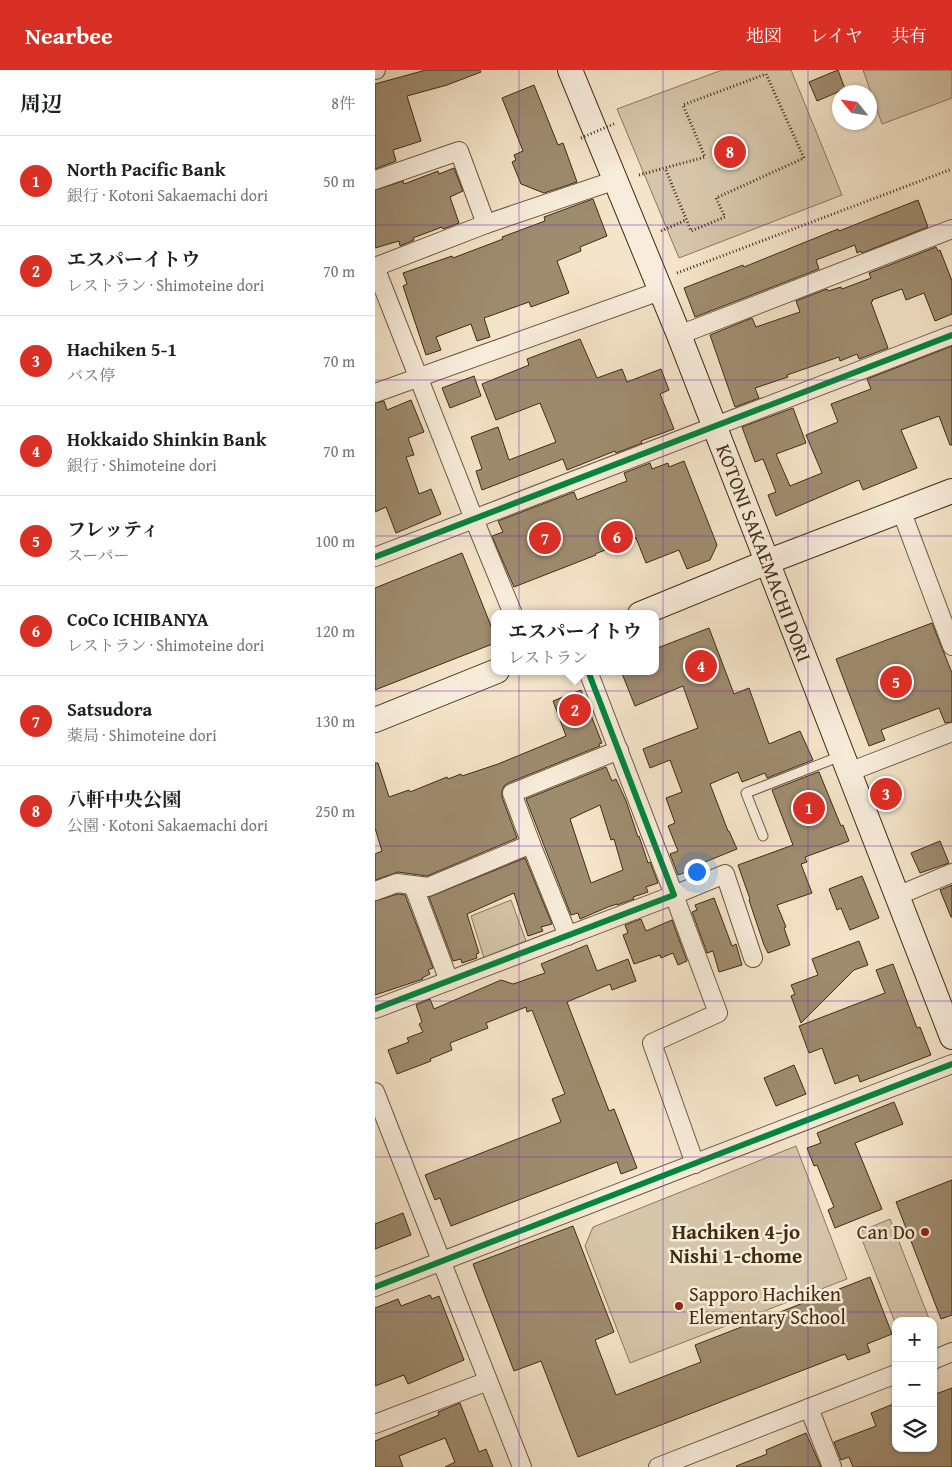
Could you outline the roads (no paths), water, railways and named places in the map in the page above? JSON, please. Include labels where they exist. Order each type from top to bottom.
[{"type":"main road","name":"KOTONI SAKAEMACHI DORI","points":[[570,70],[679,335],[897,896],[946,1004],[952,1037]]},
{"type":"main road","points":[[651,610],[767,562],[952,491]]},
{"type":"main road","points":[[375,720],[491,673]]},
{"type":"street","points":[[375,180],[459,151],[486,224]]},
{"type":"street","points":[[511,610],[375,267],[486,224],[616,180]]},
{"type":"street","points":[[679,335],[951,234]]},
{"type":"street","points":[[375,392],[660,291]]},
{"type":"street","points":[[375,557],[952,335]]},
{"type":"street","points":[[901,510],[948,625],[952,646]]},
{"type":"street","points":[[591,675],[718,1013],[651,1043],[695,1164]]},
{"type":"street","points":[[846,764],[952,732]]},
{"type":"street","points":[[568,936],[512,793],[619,750]]},
{"type":"street","points":[[375,891],[397,883],[428,887],[531,844]]},
{"type":"street","points":[[897,896],[952,873]]},
{"type":"street","points":[[375,1009],[725,874],[753,958]]},
{"type":"street","points":[[413,885],[449,981]]},
{"type":"street","points":[[375,1287],[952,1064]]},
{"type":"street","points":[[376,1097],[522,1467]]},
{"type":"street","points":[[937,1358],[952,1352]]},
{"type":"street","points":[[658,1467],[892,1376]]},
{"type":"street","points":[[375,1424],[488,1381]]},
{"type":"street","points":[[809,1408],[832,1467]]},
{"type":"lane","points":[[763,836],[746,793],[846,764]]},
{"type":"place","name":"八軒中央公園","points":[[730,152]]},
{"type":"place","name":"CoCo ICHIBANYA","points":[[617,537]]},
{"type":"place","name":"Satsudora","points":[[545,538]]},
{"type":"place","name":"Hokkaido Shinkin Bank","points":[[701,666]]},
{"type":"place","name":"フレッティ","points":[[896,682]]},
{"type":"place","name":"エスパーイトウ","points":[[575,710]]},
{"type":"place","name":"Hachiken 5-1","points":[[886,794]]},
{"type":"place","name":"North Pacific Bank","points":[[809,808]]},
{"type":"place","name":"Can Do","points":[[925,1232]]},
{"type":"place","name":"Sapporo Hachiken Elementary School","points":[[679,1306]]},
{"type":"district","name":"Hachiken 4-jo Nishi 1-chome","points":[[736,1244]]}]
